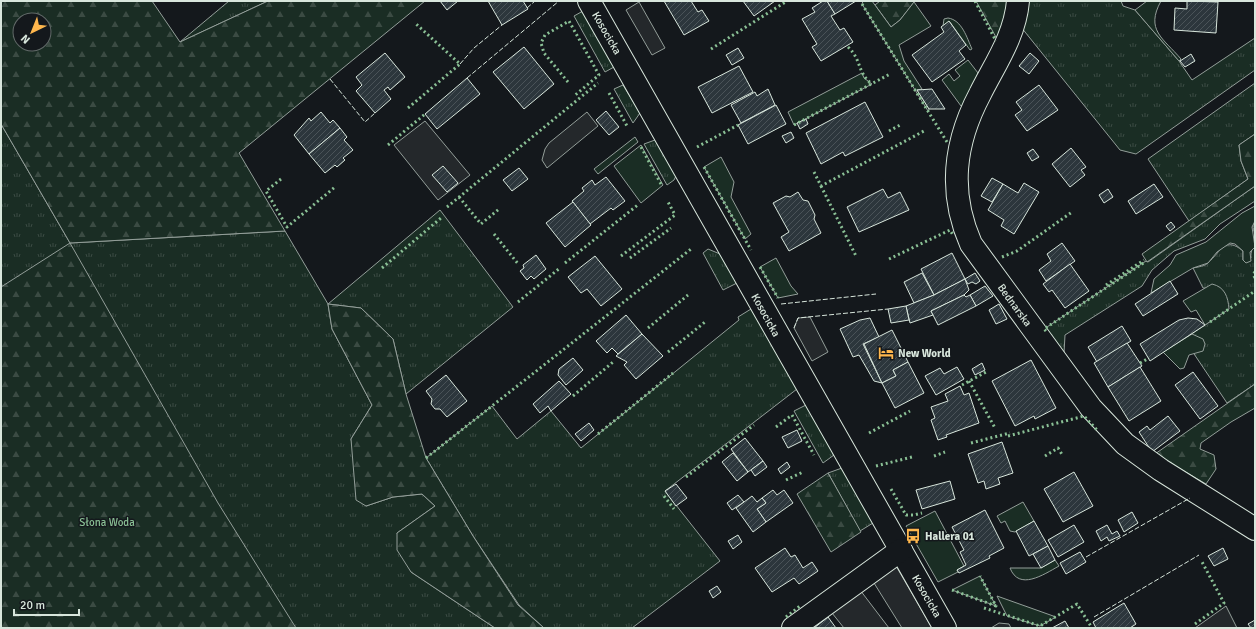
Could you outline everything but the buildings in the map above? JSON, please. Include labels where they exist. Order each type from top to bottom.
[{"type":"street","name":"Kosocicka","points":[[589,1],[945,628]]},
{"type":"street","name":"Bednarska","points":[[1018,1],[1006,46],[966,124],[957,157],[957,178],[961,217],[971,244],[1091,408],[1125,444],[1161,470],[1255,529]]},
{"type":"street","points":[[793,628],[901,550]]},
{"type":"green space","points":[[1,1],[152,1],[180,42],[268,1],[425,1],[239,153],[285,231],[70,243],[1,124]]},
{"type":"green space","points":[[229,1],[268,1],[180,42]]},
{"type":"green space","points":[[863,1],[872,1],[891,27],[900,20],[914,2],[931,26],[899,45],[904,61],[922,89],[917,90],[929,109],[928,111],[862,4]]},
{"type":"green space","points":[[880,1],[915,1],[900,20],[891,27],[875,5]]},
{"type":"green space","points":[[976,1],[1011,1],[997,39]]},
{"type":"green space","points":[[1024,1],[1121,1],[1123,6],[1135,10],[1179,61],[1192,80],[1255,38],[1255,70],[1136,154],[1120,150],[1021,27]]},
{"type":"green space","points":[[1147,1],[1161,1],[1155,19],[1156,27],[1158,33],[1181,59],[1179,61],[1135,10]]},
{"type":"green space","points":[[583,11],[614,67],[605,72],[574,16]]},
{"type":"green space","points":[[948,18],[957,22],[966,35],[972,49],[970,50],[950,22],[943,26],[944,19]]},
{"type":"green space","points":[[968,60],[978,73],[965,106],[961,106],[942,80],[949,74],[954,81],[960,76],[955,70]]},
{"type":"green space","points":[[862,73],[864,78],[872,84],[794,125],[788,112]]},
{"type":"green space","points":[[1255,83],[1255,134],[1239,145],[1241,161],[1248,179],[1189,221],[1148,159]]},
{"type":"green space","points":[[623,85],[640,113],[633,123],[614,89]]},
{"type":"green space","points":[[1,124],[70,243],[285,231],[328,304],[332,329],[372,405],[351,439],[366,506],[393,497],[422,494],[435,506],[397,533],[411,572],[495,628],[1,628]]},
{"type":"green space","points":[[1255,134],[1255,186],[1147,262],[1142,254],[1248,179],[1241,161],[1239,145]]},
{"type":"green space","points":[[635,137],[638,142],[598,174],[594,169]]},
{"type":"green space","points":[[655,140],[676,176],[674,180],[667,185],[644,144]]},
{"type":"green space","points":[[641,145],[663,185],[641,203],[614,166]]},
{"type":"green space","points":[[721,157],[734,182],[731,197],[751,234],[745,239],[704,167]]},
{"type":"green space","points":[[1255,186],[1255,201],[1220,224],[1205,239],[1174,251],[1152,270],[1142,286],[1065,335],[1064,353],[1044,329],[1146,261],[1148,262]]},
{"type":"green space","points":[[1255,206],[1255,221],[1252,227],[1255,247],[1250,252],[1251,261],[1246,263],[1243,260],[1243,251],[1235,244],[1230,243],[1217,252],[1208,263],[1193,268],[1151,293],[1154,279],[1170,265],[1176,255],[1206,242],[1242,213]]},
{"type":"green space","points":[[440,210],[513,307],[406,394],[393,339],[361,308],[328,304]]},
{"type":"green space","points":[[1255,221],[1255,236],[1253,225]]},
{"type":"green space","points":[[1255,239],[1255,384],[1227,403],[1184,339],[1229,309],[1207,288],[1203,288],[1193,268],[1207,264],[1227,245],[1232,245],[1243,251],[1243,260],[1251,258]]},
{"type":"green space","name":"Słona Woda","points":[[70,243],[218,503],[296,628],[1,628],[1,287]]},
{"type":"green space","points":[[708,249],[720,254],[737,283],[723,290],[703,253]]},
{"type":"green space","points":[[776,258],[791,286],[798,294],[778,298],[760,267]]},
{"type":"green space","points":[[1212,284],[1223,290],[1228,300],[1229,309],[1205,325],[1196,310],[1191,312],[1183,301]]},
{"type":"green space","points":[[328,304],[361,308],[393,339],[406,394],[426,458],[473,536],[518,605],[544,628],[495,628],[411,572],[397,550],[397,533],[435,506],[422,494],[393,497],[366,506],[356,500],[351,439],[372,405],[332,329]]},
{"type":"green space","points":[[751,309],[797,389],[665,491],[720,561],[632,628],[544,628],[519,605],[473,536],[426,458],[492,406],[517,439],[551,411],[581,448],[739,320],[738,317]]},
{"type":"green space","points":[[1192,334],[1203,339],[1205,344],[1203,351],[1189,355],[1184,368],[1180,369],[1163,352]]},
{"type":"green space","points":[[1255,384],[1255,408],[1231,422],[1201,443],[1200,449],[1214,455],[1216,469],[1206,484],[1155,454]]},
{"type":"green space","points":[[806,405],[834,455],[823,463],[794,411]]},
{"type":"green space","points":[[842,468],[873,523],[860,531],[828,473]]},
{"type":"green space","points":[[828,473],[861,532],[831,552],[797,494]]},
{"type":"green space","points":[[1023,502],[1034,521],[1015,532],[1010,531],[1005,521],[1001,523],[997,516]]},
{"type":"green space","points":[[935,511],[964,566],[957,570],[958,572],[938,582],[906,526]]},
{"type":"green space","points":[[1055,560],[1059,566],[1039,577],[1032,579],[1019,579],[1014,575],[1010,568],[1041,568]]},
{"type":"green space","points":[[980,576],[996,606],[952,590]]},
{"type":"green space","points":[[997,596],[1056,617],[1040,626],[1007,616]]},
{"type":"shaded area","points":[[639,2],[665,48],[652,55],[626,10]]},
{"type":"shaded area","points":[[587,112],[598,126],[547,168],[542,160],[545,149],[549,143]]},
{"type":"shaded area","points":[[425,121],[470,175],[438,200],[394,145]]},
{"type":"shaded area","points":[[810,317],[828,352],[812,361],[794,328],[798,318]]},
{"type":"shaded area","points":[[896,566],[932,628],[902,628],[874,583]]},
{"type":"shaded area","points":[[857,586],[889,628],[844,628],[828,608]]},
{"type":"shaded area","points":[[1226,606],[1237,628],[1195,628]]},
{"type":"shaded area","points":[[999,623],[1009,624],[1011,628],[991,628]]},
{"type":"hedge","points":[[711,49],[787,1]]},
{"type":"hedge","points":[[975,1],[996,41]]},
{"type":"hedge","points":[[862,4],[947,142]]},
{"type":"hedge","points":[[568,82],[544,53],[541,43],[545,35],[569,21],[599,75],[574,96]]},
{"type":"hedge","points":[[408,108],[460,64],[415,23]]},
{"type":"hedge","points":[[848,47],[856,57],[867,80],[872,84]]},
{"type":"hedge","points":[[794,125],[890,74]]},
{"type":"hedge","points":[[447,207],[598,83]]},
{"type":"hedge","points":[[609,93],[627,126]]},
{"type":"hedge","points":[[388,145],[425,114]]},
{"type":"hedge","points":[[889,131],[902,124]]},
{"type":"hedge","points":[[697,147],[738,125]]},
{"type":"hedge","points":[[814,172],[821,186],[924,131]]},
{"type":"hedge","points":[[641,147],[661,184]]},
{"type":"hedge","points":[[704,167],[751,250]]},
{"type":"hedge","points":[[281,179],[266,191],[287,227],[335,187]]},
{"type":"hedge","points":[[821,186],[856,256]]},
{"type":"hedge","points":[[459,197],[481,224],[499,209]]},
{"type":"hedge","points":[[621,256],[675,215],[667,200]]},
{"type":"hedge","points":[[565,263],[639,204]]},
{"type":"hedge","points":[[1002,257],[1017,251],[1072,212]]},
{"type":"hedge","points":[[382,268],[441,218]]},
{"type":"hedge","points":[[630,258],[671,228]]},
{"type":"hedge","points":[[889,259],[950,230],[953,235]]},
{"type":"hedge","points":[[494,234],[519,265]]},
{"type":"hedge","points":[[426,458],[691,249]]},
{"type":"hedge","points":[[1106,285],[1144,260]]},
{"type":"hedge","points":[[1046,331],[1044,329],[1145,262]]},
{"type":"hedge","points":[[760,267],[778,298]]},
{"type":"hedge","points":[[518,302],[560,268]]},
{"type":"hedge","points":[[1255,272],[1253,274],[1255,278]]},
{"type":"hedge","points":[[1210,322],[1255,291]]},
{"type":"hedge","points":[[648,328],[688,295]]},
{"type":"hedge","points":[[668,352],[705,322]]},
{"type":"hedge","points":[[1140,363],[1149,358]]},
{"type":"hedge","points":[[573,396],[613,362]]},
{"type":"hedge","points":[[962,385],[986,372]]},
{"type":"hedge","points":[[598,434],[673,373]]},
{"type":"hedge","points":[[969,381],[995,428]]},
{"type":"hedge","points":[[869,433],[910,411]]},
{"type":"hedge","points":[[776,427],[792,415],[814,455]]},
{"type":"hedge","points":[[1008,436],[1084,416],[1098,431]]},
{"type":"hedge","points":[[686,477],[754,425]]},
{"type":"hedge","points":[[971,443],[1010,433]]},
{"type":"hedge","points":[[1045,456],[1058,448],[1063,456]]},
{"type":"hedge","points":[[934,456],[945,452]]},
{"type":"hedge","points":[[876,466],[912,457]]},
{"type":"hedge","points":[[786,480],[803,472]]},
{"type":"hedge","points":[[891,489],[906,515],[922,513]]},
{"type":"hedge","points":[[664,496],[674,509]]},
{"type":"hedge","points":[[1195,624],[1224,603],[1201,560]]},
{"type":"hedge","points":[[952,590],[996,606],[980,576]]},
{"type":"hedge","points":[[984,608],[1040,626],[1077,604],[1092,628]]},
{"type":"hedge","points":[[786,617],[800,606]]},
{"type":"fence","points":[[527,8],[535,1]]},
{"type":"fence","points":[[467,78],[559,1]]},
{"type":"fence","points":[[460,64],[474,48],[502,25]]},
{"type":"fence","points":[[330,79],[365,122],[375,113]]},
{"type":"fence","points":[[781,304],[876,294]]},
{"type":"fence","points":[[794,328],[798,318],[888,309]]},
{"type":"fence","points":[[1086,557],[1190,498]]},
{"type":"fence","points":[[1094,617],[1199,555]]},
{"type":"place","name":"New World","points":[[886,353]]},
{"type":"place","name":"Hallera 01","points":[[913,536]]}]
